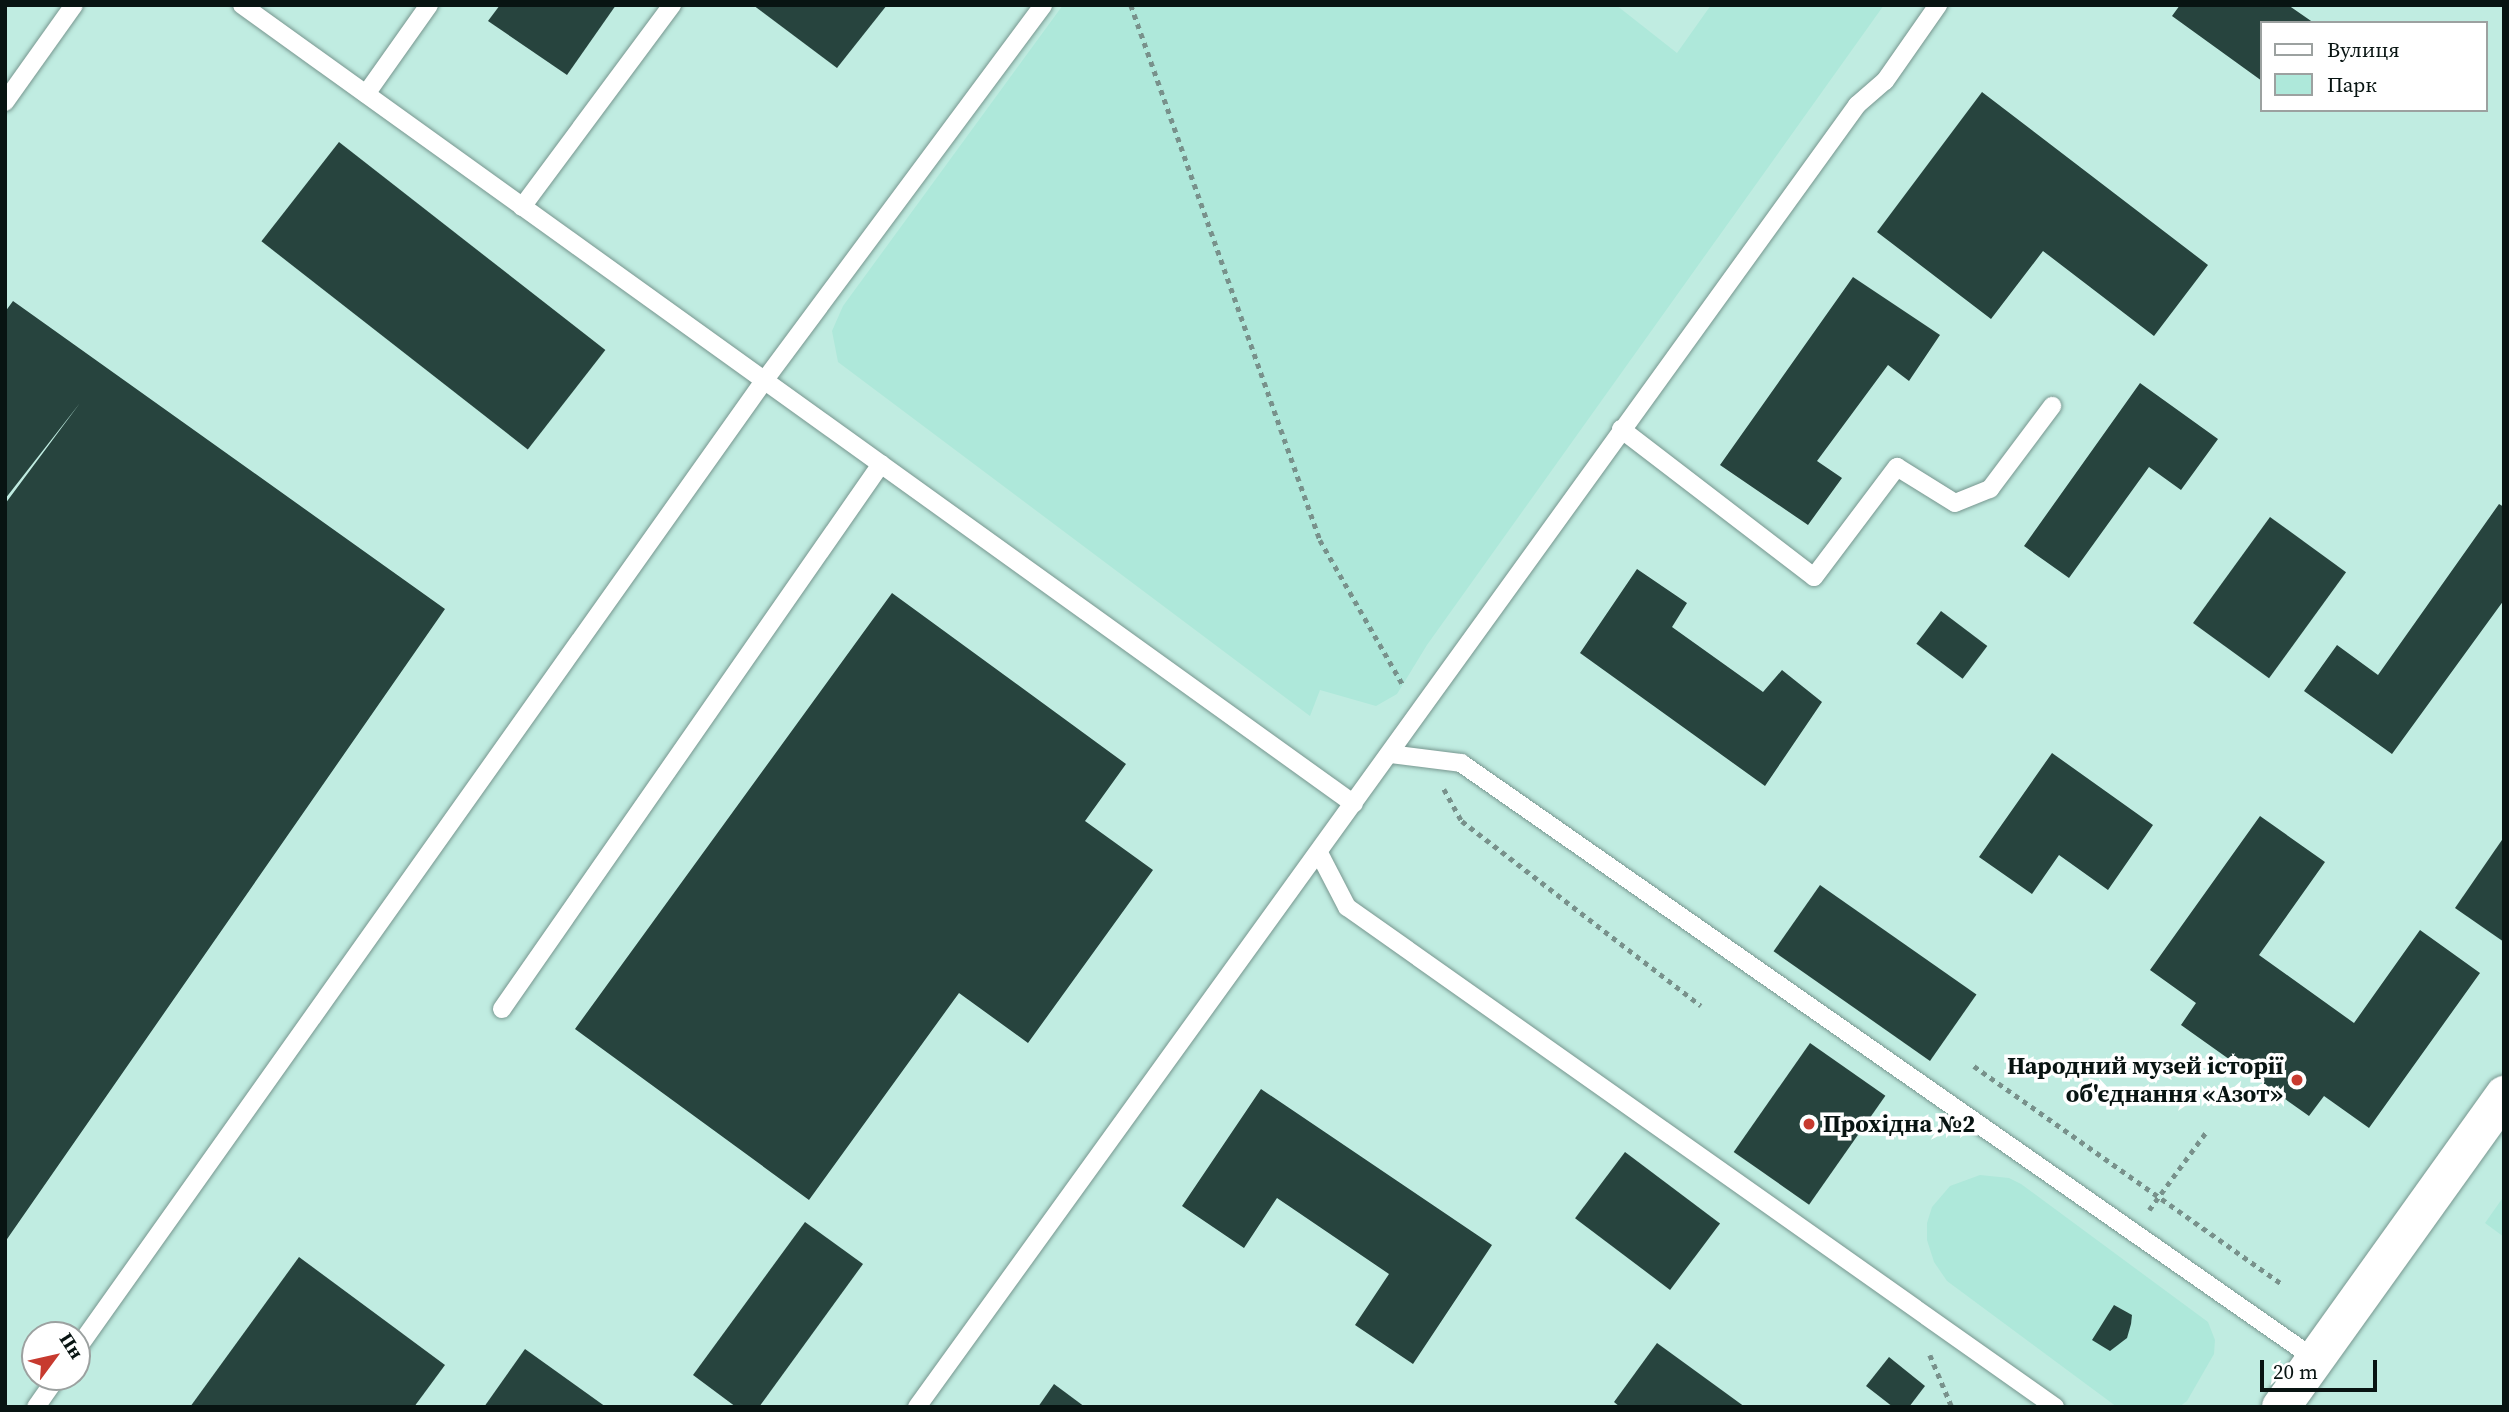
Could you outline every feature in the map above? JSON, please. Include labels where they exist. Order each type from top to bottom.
[{"type":"street","points":[[2281,1407],[2504,1095]]},
{"type":"lane","points":[[5,102],[74,5]]},
{"type":"lane","points":[[242,5],[1354,804]]},
{"type":"lane","points":[[366,94],[429,5]]},
{"type":"lane","points":[[522,206],[672,5]]},
{"type":"lane","points":[[91,1329],[764,381],[1043,5]]},
{"type":"lane","points":[[917,1407],[1319,853],[1621,429],[1857,105],[1885,81],[1938,5]]},
{"type":"lane","points":[[1621,429],[1814,577],[1897,467],[1955,503],[1990,489],[2052,406]]},
{"type":"lane","points":[[502,1009],[881,464]]},
{"type":"lane","points":[[1390,754],[1461,763],[2315,1359]]},
{"type":"lane","points":[[1319,853],[1347,907],[2055,1407]]},
{"type":"lane","points":[[36,1407],[47,1391]]},
{"type":"path","points":[[1131,5],[1321,540],[1419,713]]},
{"type":"path","points":[[1427,759],[1462,821],[1701,1006]]},
{"type":"path","points":[[1974,1066],[2282,1284]]},
{"type":"path","points":[[2134,1231],[2206,1132]]},
{"type":"shaded area","points":[[5,5],[2504,5],[2504,1407],[5,1407]]},
{"type":"green space","points":[[1063,5],[1616,5],[1677,53],[1711,5],[1884,5],[1427,645],[1397,694],[1376,706],[1320,690],[1310,716],[838,362],[832,331],[843,306]]},
{"type":"green space","points":[[1980,1175],[2009,1178],[2021,1184],[2208,1322],[2215,1340],[2214,1354],[2187,1401],[2179,1407],[2117,1407],[1947,1281],[1934,1262],[1927,1240],[1927,1223],[1932,1207],[1950,1186]]},
{"type":"green space","points":[[2504,1196],[2504,1237],[2485,1223]]},
{"type":"building","points":[[500,5],[616,5],[567,75],[488,21]]},
{"type":"building","points":[[753,5],[887,5],[837,68]]},
{"type":"building","points":[[2180,5],[2288,5],[2311,21],[2260,21],[2260,80],[2172,16]]},
{"type":"building","points":[[1982,92],[2208,265],[2154,336],[2043,251],[1991,319],[1877,232]]},
{"type":"building","points":[[339,142],[605,350],[528,449],[261,241]]},
{"type":"building","points":[[1853,277],[1940,335],[1909,381],[1888,365],[1817,461],[1842,478],[1808,525],[1720,465]]},
{"type":"building","points":[[13,301],[445,609],[5,1242],[5,504],[80,403],[5,499],[5,312]]},
{"type":"building","points":[[2140,383],[2218,439],[2181,490],[2149,467],[2069,578],[2024,546]]},
{"type":"building","points":[[2499,504],[2504,507],[2504,600],[2392,754],[2304,691],[2337,645],[2378,675]]},
{"type":"building","points":[[2270,517],[2346,572],[2269,678],[2193,623]]},
{"type":"building","points":[[1637,569],[1687,603],[1672,627],[1763,692],[1782,670],[1822,702],[1765,786],[1580,653]]},
{"type":"building","points":[[892,593],[1126,764],[1085,821],[1153,870],[1028,1043],[959,993],[809,1200],[575,1029]]},
{"type":"building","points":[[1941,611],[1987,646],[1963,679],[1916,644]]},
{"type":"building","points":[[2052,753],[2153,825],[2108,890],[2059,855],[2032,894],[1979,857]]},
{"type":"building","points":[[2260,816],[2325,862],[2259,955],[2354,1023],[2420,930],[2480,973],[2369,1128],[2324,1096],[2309,1116],[2181,1025],[2196,1003],[2150,970]]},
{"type":"building","points":[[2504,837],[2504,942],[2455,908]]},
{"type":"building","points":[[1820,885],[1976,995],[1930,1061],[1774,951]]},
{"type":"building","name":"Прохідна №2","points":[[1810,1043],[1885,1096],[1809,1205],[1734,1152]]},
{"type":"building","points":[[1261,1089],[1492,1245],[1413,1364],[1355,1325],[1389,1274],[1277,1198],[1244,1248],[1182,1206]]},
{"type":"building","points":[[1625,1152],[1720,1224],[1670,1290],[1575,1218]]},
{"type":"building","points":[[805,1222],[863,1264],[759,1407],[736,1407],[693,1375]]},
{"type":"building","points":[[299,1257],[445,1365],[414,1407],[190,1407]]},
{"type":"building","points":[[2114,1305],[2132,1315],[2127,1338],[2110,1351],[2092,1340]]},
{"type":"building","points":[[1657,1343],[1745,1407],[1620,1407],[1614,1402]]},
{"type":"building","points":[[525,1349],[606,1407],[484,1407]]},
{"type":"building","points":[[1889,1357],[1925,1386],[1909,1407],[1893,1407],[1866,1386]]},
{"type":"building","points":[[1054,1384],[1085,1407],[1038,1407]]},
{"type":"place","name":"Народний музей історії об'єднання «Азот»","points":[[2297,1080]]},
{"type":"place","name":"Прохідна №2","points":[[1809,1124]]}]
